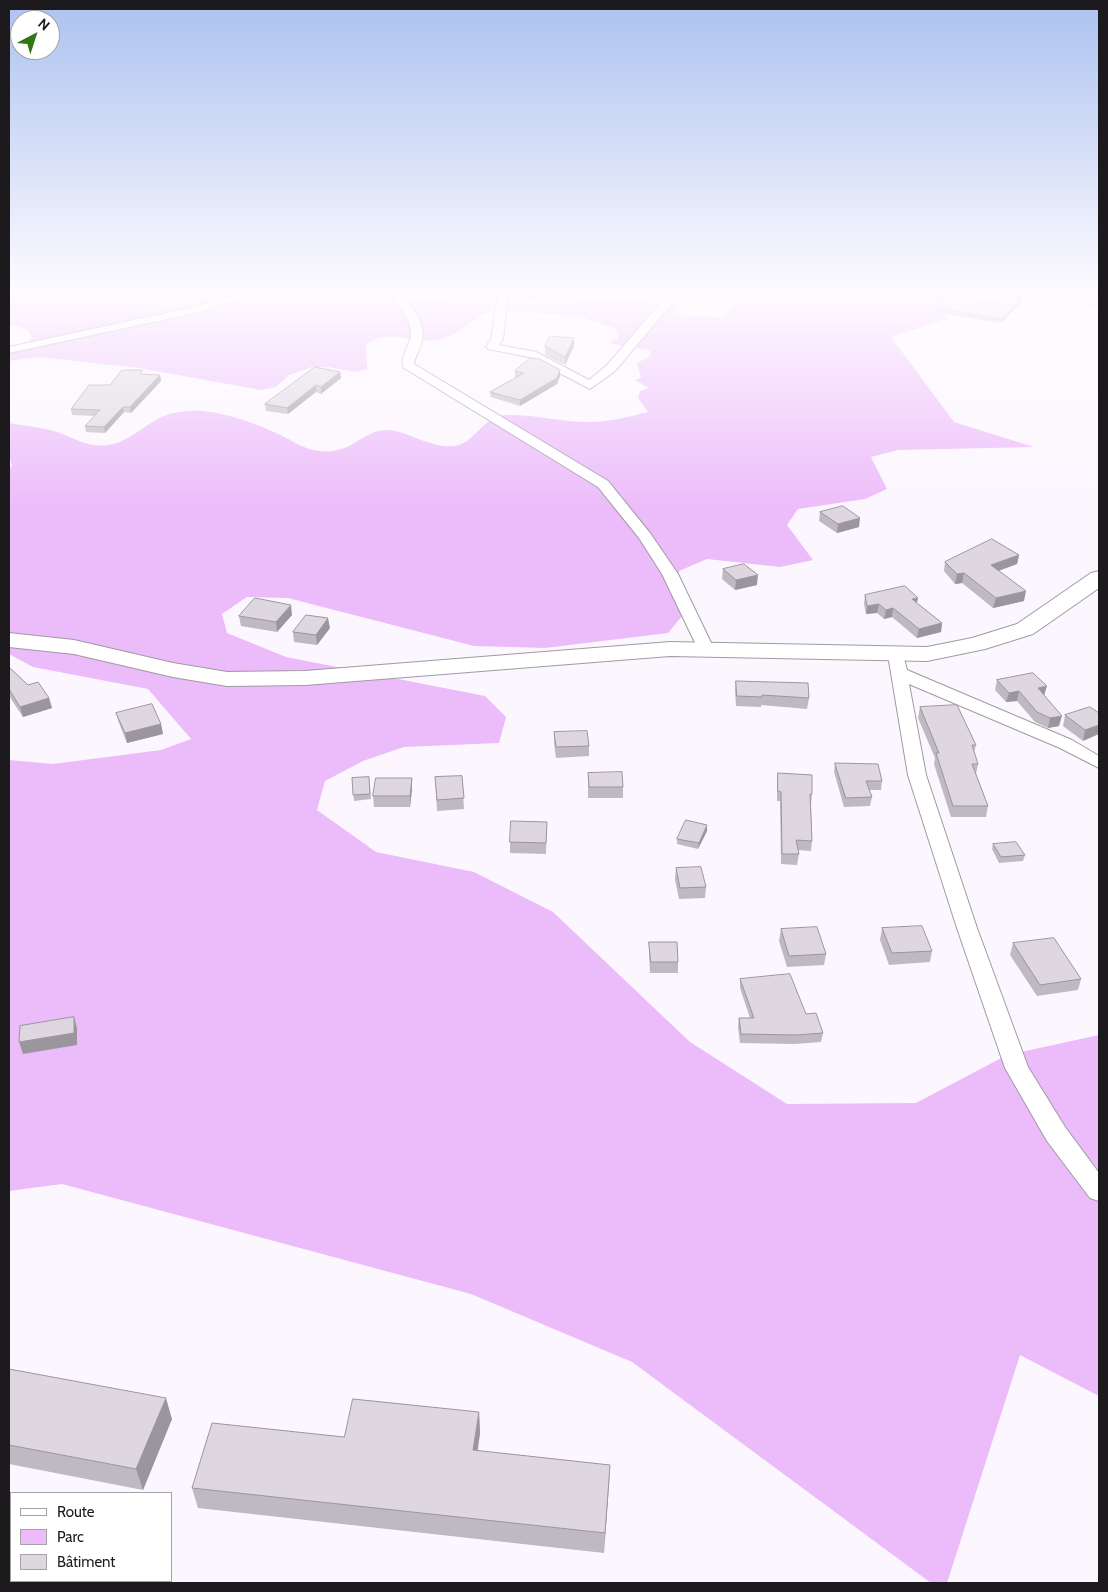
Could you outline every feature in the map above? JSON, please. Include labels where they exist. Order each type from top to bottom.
[{"type":"street","points":[[408,364],[459,398],[603,484],[645,536],[670,574],[706,650]]},
{"type":"street","points":[[551,364],[590,385],[614,364]]},
{"type":"street","points":[[897,664],[927,654],[977,644],[1025,629],[1099,578]]},
{"type":"street","points":[[9,640],[74,647],[172,670],[227,679],[305,678],[660,650],[706,650],[897,664],[1066,744],[1099,763]]},
{"type":"street","points":[[897,664],[917,775],[967,928],[1017,1068],[1056,1134],[1099,1191]]},
{"type":"green space","points":[[105,364],[367,364],[367,369],[355,372],[329,367],[312,367],[289,375],[276,387],[261,390],[139,368]]},
{"type":"green space","points":[[637,364],[911,364],[954,422],[1034,447],[898,450],[871,457],[887,489],[865,499],[798,509],[787,525],[813,560],[780,567],[707,559],[679,571],[683,615],[668,633],[545,648],[474,646],[288,598],[247,597],[222,614],[227,633],[286,657],[485,696],[506,717],[499,743],[404,747],[363,761],[325,781],[317,810],[376,852],[474,872],[553,912],[690,1042],[787,1104],[916,1103],[1007,1055],[1099,1035],[1099,1396],[1020,1355],[947,1583],[931,1583],[632,1362],[471,1294],[62,1184],[9,1191],[9,760],[53,764],[161,750],[191,739],[148,689],[33,667],[9,654],[9,469],[12,466],[9,456],[9,423],[51,430],[82,442],[101,446],[116,443],[130,437],[157,419],[168,415],[198,411],[239,418],[274,432],[301,446],[319,451],[340,450],[370,434],[386,430],[402,433],[431,443],[450,446],[465,442],[498,416],[526,416],[596,422],[648,412],[638,398],[640,391],[649,388],[635,380],[641,378]]},
{"type":"building","points":[[523,364],[550,364],[560,370],[557,378],[520,400],[490,392],[524,373],[515,371]]},
{"type":"building","points":[[315,367],[340,372],[321,387],[316,385],[287,408],[265,404]]},
{"type":"building","points":[[122,370],[143,370],[140,374],[160,375],[130,407],[123,407],[104,427],[85,426],[100,410],[71,409],[89,385],[110,385]]},
{"type":"building","points":[[843,506],[860,518],[838,524],[820,512]]},
{"type":"building","points":[[992,539],[1019,555],[991,565],[1026,591],[996,598],[964,573],[957,574],[945,562]]},
{"type":"building","points":[[744,564],[758,575],[736,580],[723,569]]},
{"type":"building","points":[[905,586],[918,598],[912,599],[942,623],[919,629],[893,608],[886,610],[879,604],[867,606],[865,595]]},
{"type":"building","points":[[255,598],[291,605],[276,622],[239,616]]},
{"type":"building","points":[[306,615],[328,618],[316,635],[293,632]]},
{"type":"building","points":[[9,667],[28,685],[38,682],[49,698],[20,707],[9,689]]},
{"type":"building","points":[[1033,673],[1047,686],[1038,688],[1062,716],[1050,718],[1037,712],[1019,691],[1009,693],[997,680]]},
{"type":"building","points":[[736,681],[808,683],[809,698],[762,695],[762,697],[737,696]]},
{"type":"building","points":[[152,704],[161,724],[125,733],[116,713]]},
{"type":"building","points":[[957,705],[976,745],[972,745],[978,764],[972,764],[988,806],[953,806],[936,753],[939,753],[920,707]]},
{"type":"building","points":[[1090,707],[1099,713],[1099,725],[1085,730],[1065,715]]},
{"type":"building","points":[[587,731],[589,746],[556,747],[554,732]]},
{"type":"building","points":[[835,763],[878,764],[882,781],[866,781],[872,797],[846,798]]},
{"type":"building","points":[[622,772],[623,787],[589,787],[588,773]]},
{"type":"building","points":[[778,773],[812,775],[812,794],[810,794],[812,841],[796,840],[799,854],[782,854],[781,792],[778,791]]},
{"type":"building","points":[[462,776],[464,798],[437,800],[435,777]]},
{"type":"building","points":[[369,777],[370,794],[353,795],[352,778]]},
{"type":"building","points":[[376,778],[412,778],[410,796],[373,796]]},
{"type":"building","points":[[686,820],[707,825],[699,843],[677,839]]},
{"type":"building","points":[[511,821],[547,822],[546,843],[510,842]]},
{"type":"building","points":[[1016,842],[1025,855],[1001,857],[993,844]]},
{"type":"building","points":[[701,867],[706,887],[680,888],[676,868]]},
{"type":"building","points":[[922,926],[932,951],[892,953],[882,928]]},
{"type":"building","points":[[817,927],[826,954],[789,956],[781,929]]},
{"type":"building","points":[[1054,938],[1081,979],[1040,985],[1013,943]]},
{"type":"building","points":[[649,942],[677,942],[678,962],[651,962]]},
{"type":"building","points":[[790,974],[806,1014],[816,1013],[823,1033],[796,1035],[741,1034],[739,1018],[754,1018],[740,979]]},
{"type":"building","points":[[74,1017],[74,1033],[19,1042],[20,1026]]},
{"type":"building","points":[[9,1369],[166,1398],[136,1469],[9,1445]]},
{"type":"building","points":[[353,1399],[479,1412],[473,1450],[610,1465],[605,1533],[192,1488],[212,1423],[344,1437]]}]
